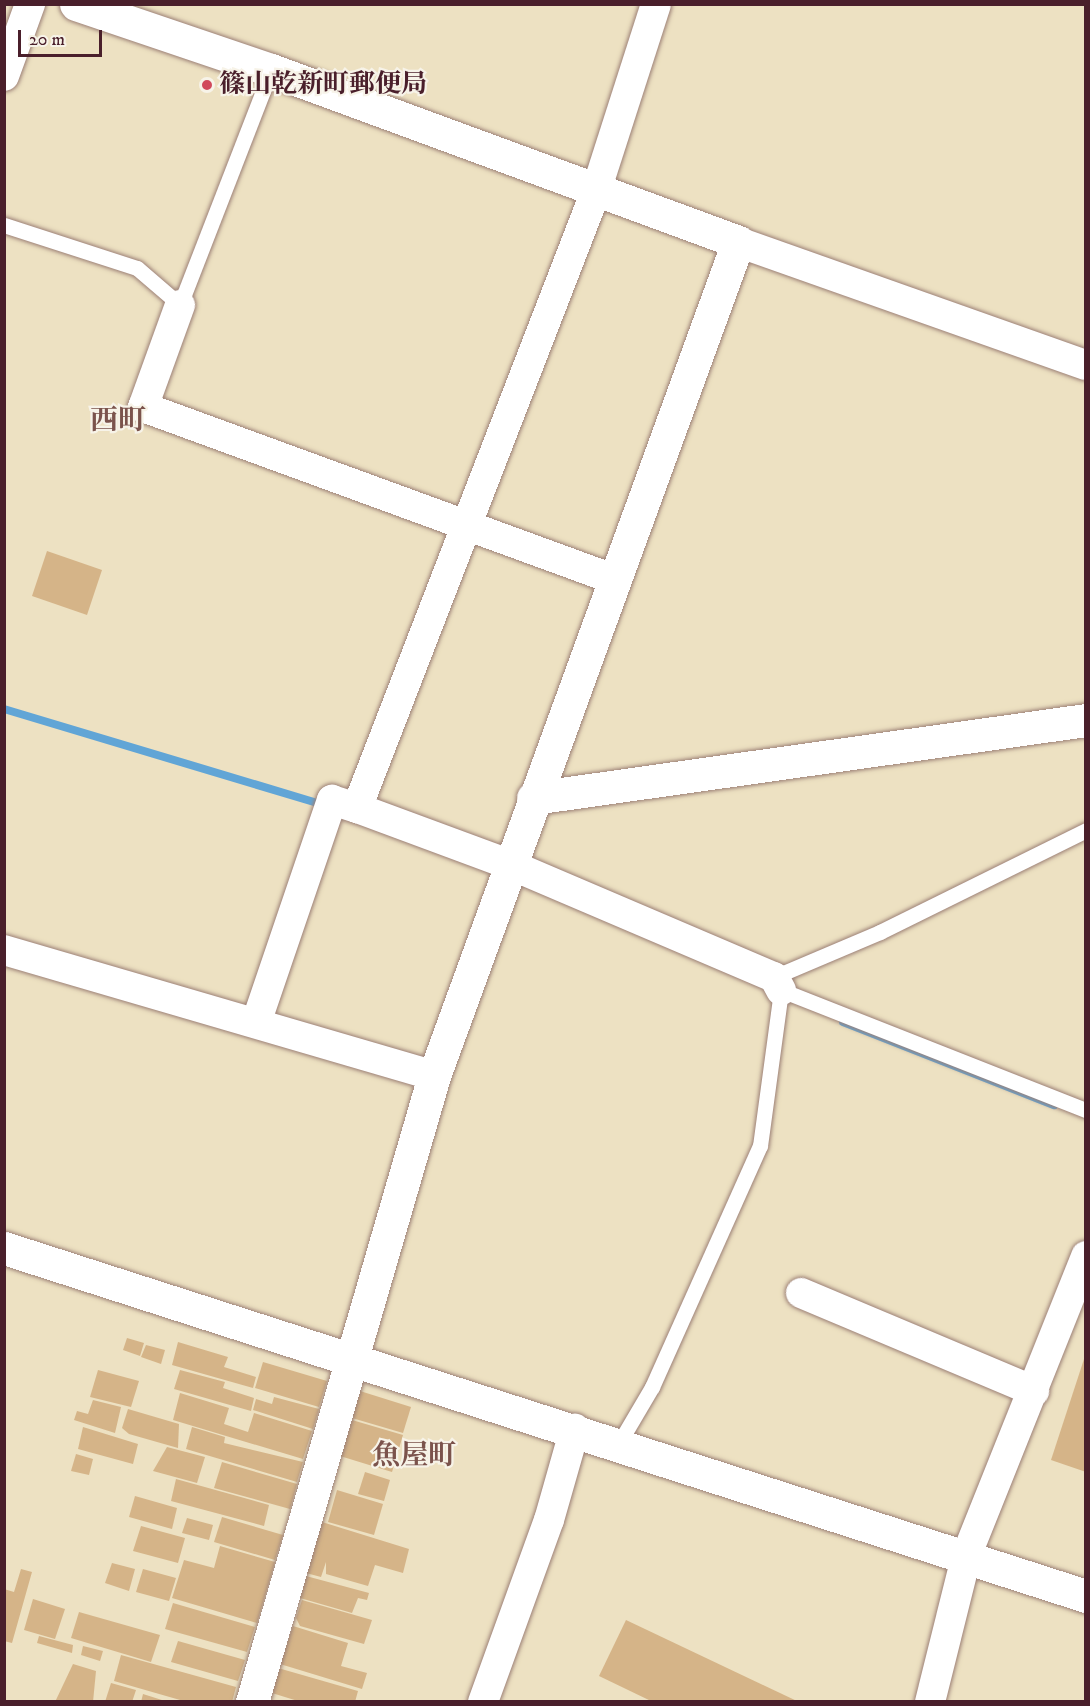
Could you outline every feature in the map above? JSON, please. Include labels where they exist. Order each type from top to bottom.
[{"type":"street","points":[[4,76],[30,4]]},
{"type":"street","points":[[76,4],[271,70],[596,191],[1086,365]]},
{"type":"street","points":[[357,808],[596,191],[656,4]]},
{"type":"street","points":[[252,1701],[354,1361],[434,1076],[533,798],[616,580],[738,242]]},
{"type":"street","points":[[180,305],[143,407],[467,522],[616,580]]},
{"type":"street","points":[[533,798],[1086,720]]},
{"type":"street","points":[[256,1023],[332,800],[511,865],[777,983]]},
{"type":"street","points":[[4,950],[434,1076]]},
{"type":"street","points":[[4,1248],[967,1554],[1086,1596]]},
{"type":"street","points":[[930,1701],[967,1554],[1034,1391],[1077,1308],[1086,1256]]},
{"type":"street","points":[[801,1293],[1034,1391]]},
{"type":"street","points":[[483,1701],[549,1520],[575,1429]]},
{"type":"lane","points":[[4,225],[137,268],[180,305],[271,70]]},
{"type":"lane","points":[[777,983],[1086,830]]},
{"type":"lane","points":[[777,983],[1086,1110]]},
{"type":"lane","points":[[619,1443],[652,1388],[760,1146],[777,983]]},
{"type":"building","points":[[47,551],[102,570],[87,615],[32,596]]},
{"type":"building","points":[[127,1338],[144,1343],[140,1356],[123,1350]]},
{"type":"building","points":[[178,1342],[228,1357],[224,1367],[256,1377],[253,1388],[172,1365]]},
{"type":"building","points":[[146,1345],[165,1350],[161,1364],[141,1357]]},
{"type":"building","points":[[1086,1356],[1086,1472],[1051,1460]]},
{"type":"building","points":[[263,1362],[327,1381],[319,1407],[255,1388]]},
{"type":"building","points":[[98,1370],[139,1381],[131,1407],[90,1397]]},
{"type":"building","points":[[180,1370],[225,1382],[223,1388],[254,1398],[251,1411],[174,1389]]},
{"type":"building","points":[[360,1391],[411,1407],[403,1433],[352,1418]]},
{"type":"building","points":[[180,1393],[229,1408],[224,1424],[248,1432],[254,1413],[312,1431],[303,1459],[173,1420]]},
{"type":"building","points":[[274,1397],[319,1409],[313,1429],[253,1410],[256,1399],[272,1404]]},
{"type":"building","points":[[93,1400],[121,1407],[115,1433],[74,1420],[77,1411],[88,1414]]},
{"type":"building","points":[[128,1409],[179,1424],[178,1448],[129,1434],[122,1428]]},
{"type":"building","points":[[352,1420],[403,1435],[392,1472],[340,1456]]},
{"type":"building","points":[[83,1427],[138,1444],[133,1464],[78,1449]]},
{"type":"building","points":[[192,1427],[225,1437],[224,1443],[303,1462],[297,1482],[186,1449]]},
{"type":"building","points":[[167,1447],[205,1457],[197,1483],[153,1471]]},
{"type":"building","points":[[76,1454],[93,1459],[89,1475],[71,1471]]},
{"type":"building","points":[[222,1462],[297,1484],[290,1509],[214,1488]]},
{"type":"building","points":[[365,1472],[390,1480],[384,1501],[358,1494]]},
{"type":"building","points":[[176,1479],[269,1505],[264,1526],[171,1501]]},
{"type":"building","points":[[337,1490],[383,1504],[374,1535],[328,1522]]},
{"type":"building","points":[[135,1496],[177,1508],[172,1529],[129,1517]]},
{"type":"building","points":[[222,1517],[283,1535],[275,1560],[214,1542]]},
{"type":"building","points":[[187,1518],[213,1525],[209,1540],[182,1533]]},
{"type":"building","points":[[322,1522],[409,1549],[403,1573],[375,1565],[368,1586],[326,1574],[326,1562],[321,1577],[306,1573]]},
{"type":"building","points":[[141,1526],[185,1538],[178,1563],[133,1551]]},
{"type":"building","points":[[220,1546],[275,1562],[257,1623],[172,1598],[184,1560],[214,1568]]},
{"type":"building","points":[[112,1563],[135,1569],[129,1591],[105,1583]]},
{"type":"building","points":[[21,1569],[32,1572],[12,1643],[4,1641],[4,1589],[14,1592]]},
{"type":"building","points":[[143,1569],[176,1578],[169,1601],[136,1592]]},
{"type":"building","points":[[306,1576],[369,1593],[367,1600],[358,1598],[352,1613],[300,1598]]},
{"type":"building","points":[[33,1599],[65,1609],[55,1639],[24,1630]]},
{"type":"building","points":[[302,1600],[372,1620],[364,1644],[300,1626],[296,1618]]},
{"type":"building","points":[[173,1603],[255,1627],[247,1652],[165,1629]]},
{"type":"building","points":[[79,1612],[160,1635],[151,1662],[71,1638]]},
{"type":"building","points":[[626,1620],[799,1702],[653,1702],[599,1676]]},
{"type":"building","points":[[293,1626],[348,1643],[341,1666],[367,1673],[362,1689],[280,1664]]},
{"type":"building","points":[[39,1636],[73,1645],[72,1653],[37,1643]]},
{"type":"building","points":[[178,1641],[245,1660],[238,1681],[171,1662]]},
{"type":"building","points":[[83,1646],[103,1651],[100,1661],[81,1655]]},
{"type":"building","points":[[121,1655],[236,1687],[232,1702],[187,1702],[114,1681]]},
{"type":"building","points":[[73,1664],[96,1671],[93,1702],[55,1702]]},
{"type":"building","points":[[278,1668],[358,1691],[355,1702],[301,1702],[272,1693]]},
{"type":"building","points":[[111,1683],[136,1690],[132,1702],[105,1702]]},
{"type":"building","points":[[143,1694],[165,1701],[165,1702],[141,1702]]},
{"type":"waterway","points":[[4,709],[324,805]]},
{"type":"waterway","points":[[843,1022],[1054,1105]]},
{"type":"place","name":"篠山乾新町郵便局","points":[[207,85]]},
{"type":"district","name":"西町","points":[[118,421]]},
{"type":"district","name":"魚屋町","points":[[414,1456]]}]
